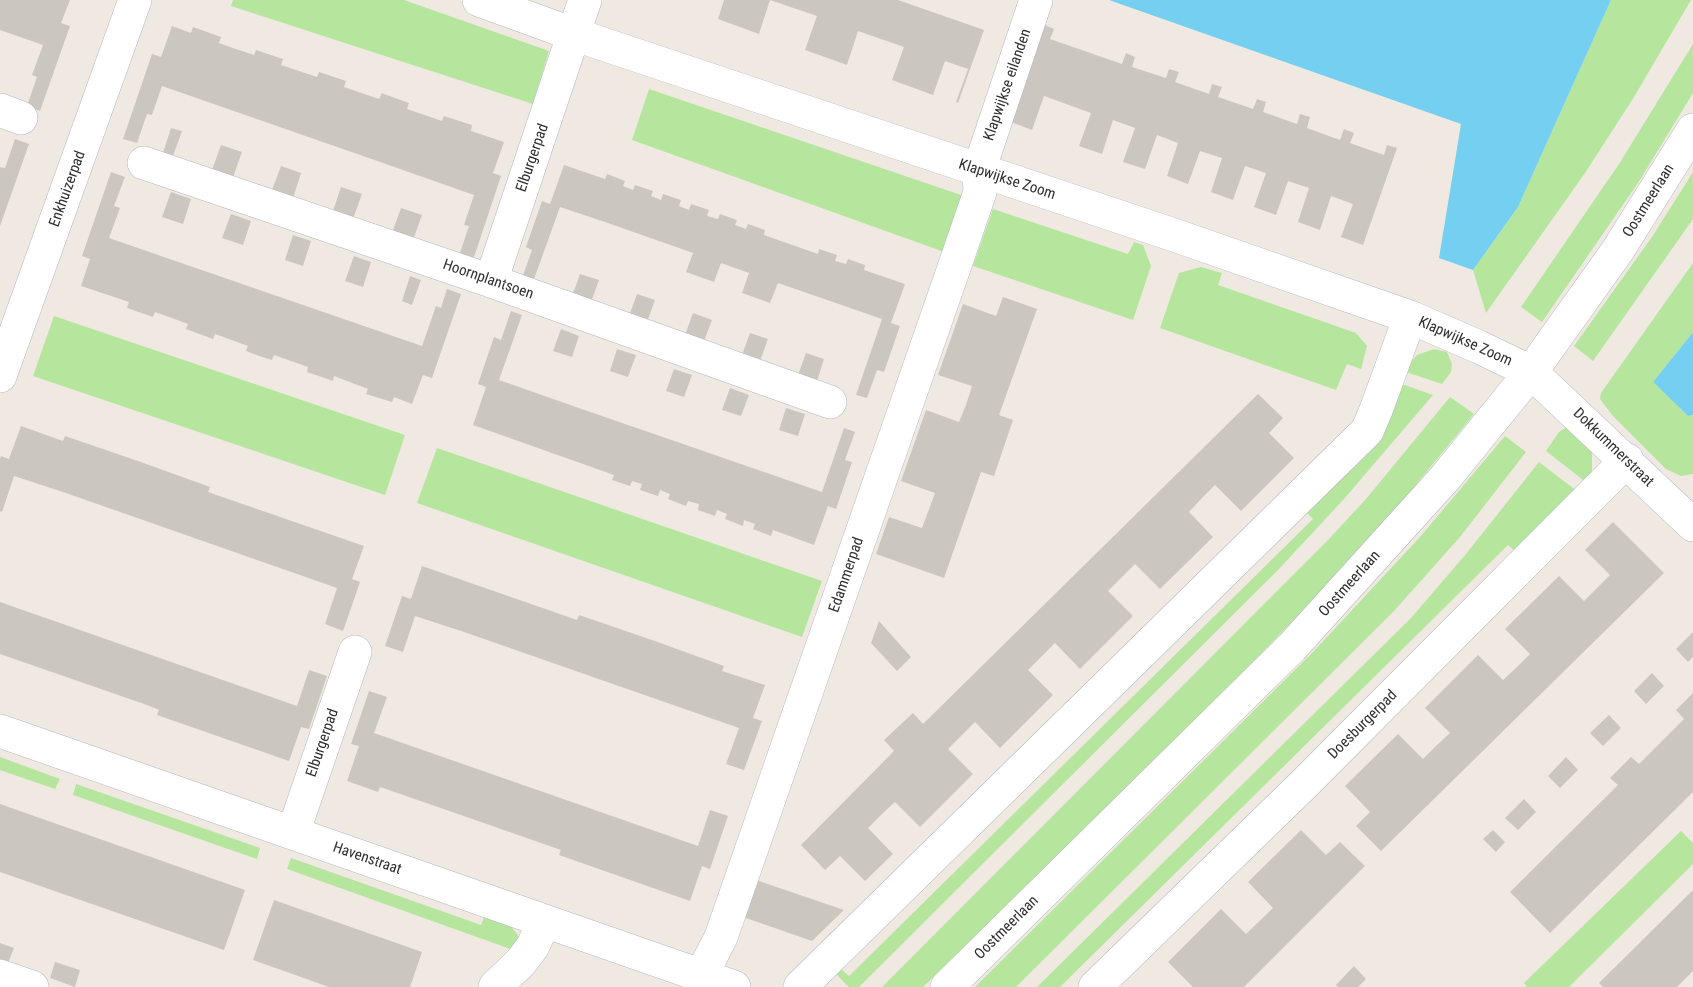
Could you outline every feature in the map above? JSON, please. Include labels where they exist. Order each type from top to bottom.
[{"type":"street","name":"Enkhuizerpad","points":[[0,376],[135,0]]},
{"type":"street","name":"Klapwijkse Zoom","points":[[479,0],[573,34],[1174,235],[1410,317],[1531,372]]},
{"type":"street","points":[[573,34],[585,0]]},
{"type":"street","name":"Klapwijkse eilanden","points":[[979,170],[1036,0]]},
{"type":"street","name":"Elburgerpad","points":[[491,281],[573,34]]},
{"type":"street","name":"Oostmeerlaan","points":[[947,987],[1293,647],[1445,478],[1531,372],[1618,250],[1693,130]]},
{"type":"street","name":"Hoornplantsoen","points":[[144,163],[491,281],[831,402]]},
{"type":"street","name":"Edammerpad","points":[[701,976],[721,937],[980,192],[979,170]]},
{"type":"street","points":[[800,987],[1366,431],[1410,317]]},
{"type":"street","name":"Dokkummerstraat","points":[[1531,372],[1690,517]]},
{"type":"street","name":"Doesburgerpad","points":[[1095,987],[1319,769],[1627,460]]},
{"type":"street","name":"Elburgerpad","points":[[292,834],[355,652]]},
{"type":"street","name":"Havenstraat","points":[[0,731],[734,987]]},
{"type":"street","points":[[495,987],[521,962],[544,921]]},
{"type":"street","points":[[0,976],[32,987]]},
{"type":"green space","points":[[233,0],[404,0],[549,51],[533,104],[231,6]]},
{"type":"green space","points":[[1611,0],[1691,0],[1634,97],[1585,173],[1486,313],[1473,270],[1518,207]]},
{"type":"green space","points":[[1693,44],[1693,93],[1638,183],[1542,322],[1521,307],[1619,164]]},
{"type":"green space","points":[[649,89],[964,196],[947,253],[632,140]]},
{"type":"green space","points":[[1693,172],[1693,219],[1593,361],[1574,346],[1652,237]]},
{"type":"green space","points":[[993,209],[1128,254],[1134,242],[1143,245],[1151,266],[1133,320],[973,266]]},
{"type":"green space","points":[[1693,263],[1693,332],[1653,382],[1688,416],[1693,415],[1693,474],[1681,476],[1666,469],[1613,416],[1600,399],[1601,393]]},
{"type":"green space","points":[[1201,267],[1222,273],[1218,285],[1356,333],[1367,346],[1361,369],[1347,364],[1336,390],[1160,328],[1179,273]]},
{"type":"green space","points":[[54,316],[405,435],[385,495],[33,376]]},
{"type":"green space","points":[[1434,349],[1447,352],[1452,364],[1451,372],[1442,384],[1403,371],[1417,355]]},
{"type":"green space","points":[[1399,383],[1433,395],[1344,499],[1278,570],[859,987],[849,987],[836,974],[840,968],[849,976],[1313,519],[1305,511]]},
{"type":"green space","points":[[1450,397],[1474,414],[1400,504],[1227,689],[923,987],[882,987],[1328,540],[1366,499]]},
{"type":"green space","points":[[1570,425],[1592,449],[1592,471],[1587,483],[1546,451],[1559,432]]},
{"type":"green space","points":[[1505,436],[1526,452],[1460,537],[1394,611],[1016,987],[975,987],[1313,652],[1420,537]]},
{"type":"green space","points":[[437,448],[822,581],[802,637],[417,503]]},
{"type":"green space","points":[[1539,462],[1578,492],[1517,553],[1508,545],[1060,987],[1037,987],[1411,618],[1466,554]]},
{"type":"green space","points":[[0,757],[60,779],[55,789],[0,770]]},
{"type":"green space","points":[[76,784],[260,848],[257,859],[73,795]]},
{"type":"green space","points":[[1681,831],[1693,843],[1693,864],[1569,987],[1527,987],[1524,983]]},
{"type":"green space","points":[[291,858],[481,925],[485,915],[510,925],[519,937],[516,951],[287,869]]},
{"type":"water","points":[[1109,0],[1611,0],[1518,207],[1473,270],[1439,258],[1461,124]]},
{"type":"water","points":[[1693,332],[1693,415],[1688,416],[1653,382]]},
{"type":"building","points":[[0,0],[70,0],[61,23],[70,26],[40,111],[27,106],[37,77],[32,75],[43,45],[0,30]]},
{"type":"building","points":[[724,0],[770,0],[759,34],[718,19]]},
{"type":"building","points":[[770,0],[898,0],[984,30],[958,103],[956,102],[968,69],[945,61],[933,95],[892,80],[904,47],[858,31],[847,65],[805,50],[817,16]]},
{"type":"building","points":[[1045,25],[1054,29],[1050,39],[1122,64],[1126,53],[1135,57],[1132,67],[1166,78],[1169,69],[1179,72],[1175,82],[1209,94],[1212,84],[1222,87],[1218,97],[1253,109],[1257,99],[1266,102],[1263,112],[1297,124],[1300,114],[1310,117],[1307,128],[1340,140],[1344,129],[1354,133],[1350,143],[1384,155],[1387,145],[1397,148],[1363,245],[1341,237],[1353,204],[1331,196],[1320,230],[1298,222],[1309,188],[1288,181],[1276,215],[1254,207],[1266,173],[1245,166],[1233,200],[1211,192],[1222,158],[1200,151],[1188,184],[1167,176],[1178,143],[1157,135],[1145,169],[1123,162],[1135,128],[1113,120],[1102,154],[1079,146],[1091,113],[1044,96],[1032,130],[1011,122]]},
{"type":"building","points":[[172,26],[191,33],[193,27],[221,37],[219,43],[254,55],[256,50],[283,59],[281,65],[317,77],[319,72],[346,81],[344,87],[379,99],[382,93],[409,103],[407,109],[442,121],[444,116],[472,125],[471,131],[504,142],[493,173],[501,176],[473,260],[459,256],[469,226],[464,225],[474,195],[162,86],[152,115],[147,114],[137,143],[123,139],[152,54],[161,57]]},
{"type":"building","points":[[171,128],[182,131],[173,156],[163,153]]},
{"type":"building","points":[[15,139],[29,144],[0,226],[0,167],[5,168]]},
{"type":"building","points":[[221,145],[242,152],[233,177],[212,170]]},
{"type":"building","points":[[564,165],[605,179],[607,174],[625,181],[623,186],[633,190],[635,185],[653,191],[651,196],[661,200],[663,194],[681,200],[679,206],[689,210],[691,204],[709,210],[707,216],[718,219],[720,214],[737,220],[735,225],[746,229],[748,224],[765,230],[764,235],[818,254],[819,249],[837,255],[835,261],[846,264],[848,259],[865,265],[864,270],[905,284],[891,323],[900,326],[884,372],[877,370],[867,398],[856,395],[882,319],[778,283],[770,303],[742,293],[749,273],[721,263],[714,282],[686,272],[693,253],[608,223],[560,207],[533,282],[522,278],[532,250],[526,247],[542,201],[550,204]]},
{"type":"building","points":[[281,166],[301,173],[293,198],[272,190]]},
{"type":"building","points":[[111,172],[125,177],[114,206],[120,208],[109,238],[422,346],[436,306],[441,308],[447,289],[461,294],[432,378],[423,375],[412,404],[394,397],[392,402],[366,394],[368,389],[334,376],[333,381],[307,372],[308,367],[274,355],[272,360],[246,351],[248,346],[215,334],[213,339],[186,329],[188,324],[172,318],[155,312],[153,317],[127,308],[129,302],[81,286],[90,259],[82,256]]},
{"type":"building","points":[[341,187],[362,194],[353,219],[333,211]]},
{"type":"building","points":[[171,192],[191,199],[183,224],[162,217]]},
{"type":"building","points":[[401,208],[422,215],[413,240],[392,233]]},
{"type":"building","points":[[231,214],[251,221],[243,245],[222,238]]},
{"type":"building","points":[[293,235],[311,241],[303,266],[285,260]]},
{"type":"building","points":[[354,256],[371,262],[363,287],[345,281]]},
{"type":"building","points":[[580,274],[599,280],[591,302],[572,296]]},
{"type":"building","points":[[410,276],[421,280],[412,305],[402,301]]},
{"type":"building","points":[[637,294],[655,300],[647,322],[629,316]]},
{"type":"building","points":[[1003,297],[1037,309],[999,415],[1013,420],[994,476],[981,472],[944,578],[876,554],[889,517],[922,528],[935,493],[901,481],[926,410],[959,422],[966,405],[972,386],[938,375],[963,304],[996,316]]},
{"type":"building","points":[[511,311],[522,315],[499,380],[822,492],[844,428],[855,432],[845,460],[852,462],[836,509],[828,506],[814,545],[773,530],[771,536],[753,529],[755,524],[744,520],[743,526],[725,519],[727,514],[717,510],[715,516],[698,510],[699,504],[688,501],[686,506],[668,499],[670,494],[660,490],[658,496],[640,490],[642,484],[632,481],[630,486],[612,480],[614,475],[473,425],[486,387],[478,384],[494,337],[501,340]]},
{"type":"building","points":[[693,313],[712,320],[704,341],[685,335]]},
{"type":"building","points":[[561,329],[579,336],[572,357],[553,351]]},
{"type":"building","points":[[750,333],[768,339],[760,361],[742,355]]},
{"type":"building","points":[[617,349],[636,355],[628,377],[610,371]]},
{"type":"building","points":[[806,353],[824,359],[817,381],[798,375]]},
{"type":"building","points":[[674,369],[692,375],[684,397],[666,391]]},
{"type":"building","points":[[730,388],[749,395],[741,416],[722,410]]},
{"type":"building","points":[[1258,394],[1283,418],[1269,433],[1294,458],[1241,511],[1215,485],[1189,512],[1213,537],[1160,589],[1135,564],[1108,591],[1133,616],[1080,669],[1055,643],[1028,670],[1053,695],[1000,748],[975,722],[948,749],[973,774],[920,827],[895,802],[882,814],[868,828],[893,854],[865,881],[840,856],[825,870],[801,845],[894,751],[884,740],[913,713],[923,724]]},
{"type":"building","points":[[786,408],[805,414],[798,436],[779,430]]},
{"type":"building","points":[[21,426],[63,441],[65,436],[138,461],[210,487],[208,492],[364,546],[352,579],[360,582],[343,631],[325,624],[337,588],[63,492],[14,476],[2,512],[0,511],[0,459],[1,456],[9,459]]},
{"type":"building","points":[[1613,522],[1664,573],[1381,851],[1356,826],[1370,812],[1345,786],[1398,734],[1423,759],[1450,733],[1425,708],[1478,655],[1503,680],[1517,667],[1530,654],[1505,629],[1559,576],[1584,601],[1610,575],[1585,550]]},
{"type":"building","points":[[422,566],[577,620],[579,615],[652,640],[724,666],[722,671],[765,685],[753,718],[762,721],[744,770],[726,764],[739,728],[464,632],[415,616],[403,652],[385,646],[402,596],[411,599]]},
{"type":"building","points":[[0,602],[297,706],[309,670],[327,676],[309,729],[301,727],[289,761],[157,715],[159,710],[147,705],[0,654]]},
{"type":"building","points":[[879,621],[911,657],[897,671],[871,643]]},
{"type":"building","points":[[1693,632],[1693,657],[1688,662],[1676,649]]},
{"type":"building","points":[[1652,673],[1664,686],[1646,704],[1634,691]]},
{"type":"building","points":[[369,691],[387,697],[374,733],[698,846],[710,810],[728,816],[710,869],[702,866],[690,901],[559,855],[561,850],[380,787],[378,792],[347,781],[359,746],[351,744]]},
{"type":"building","points":[[1693,693],[1693,792],[1550,933],[1510,892],[1618,785],[1610,778],[1631,757],[1639,764],[1684,719],[1676,710]]},
{"type":"building","points":[[1609,715],[1621,728],[1603,746],[1590,733]]},
{"type":"building","points":[[1566,757],[1578,770],[1560,788],[1548,776]]},
{"type":"building","points":[[1524,799],[1536,812],[1518,830],[1505,818]]},
{"type":"building","points":[[0,804],[245,890],[224,950],[0,872]]},
{"type":"building","points":[[1301,830],[1326,855],[1340,842],[1365,866],[1244,987],[1193,987],[1168,962],[1221,909],[1246,934],[1273,908],[1248,882]]},
{"type":"building","points":[[1493,830],[1505,842],[1496,852],[1483,839]]},
{"type":"building","points":[[756,880],[844,910],[812,941],[743,917]]},
{"type":"building","points":[[1693,890],[1693,971],[1677,987],[1603,987],[1599,983]]},
{"type":"building","points":[[274,900],[422,952],[410,987],[329,987],[253,960]]},
{"type":"building","points":[[0,943],[14,948],[8,963],[0,960]]},
{"type":"building","points":[[55,962],[80,970],[75,987],[50,978]]},
{"type":"building","points":[[1354,966],[1366,979],[1358,987],[1338,987],[1336,985]]}]
